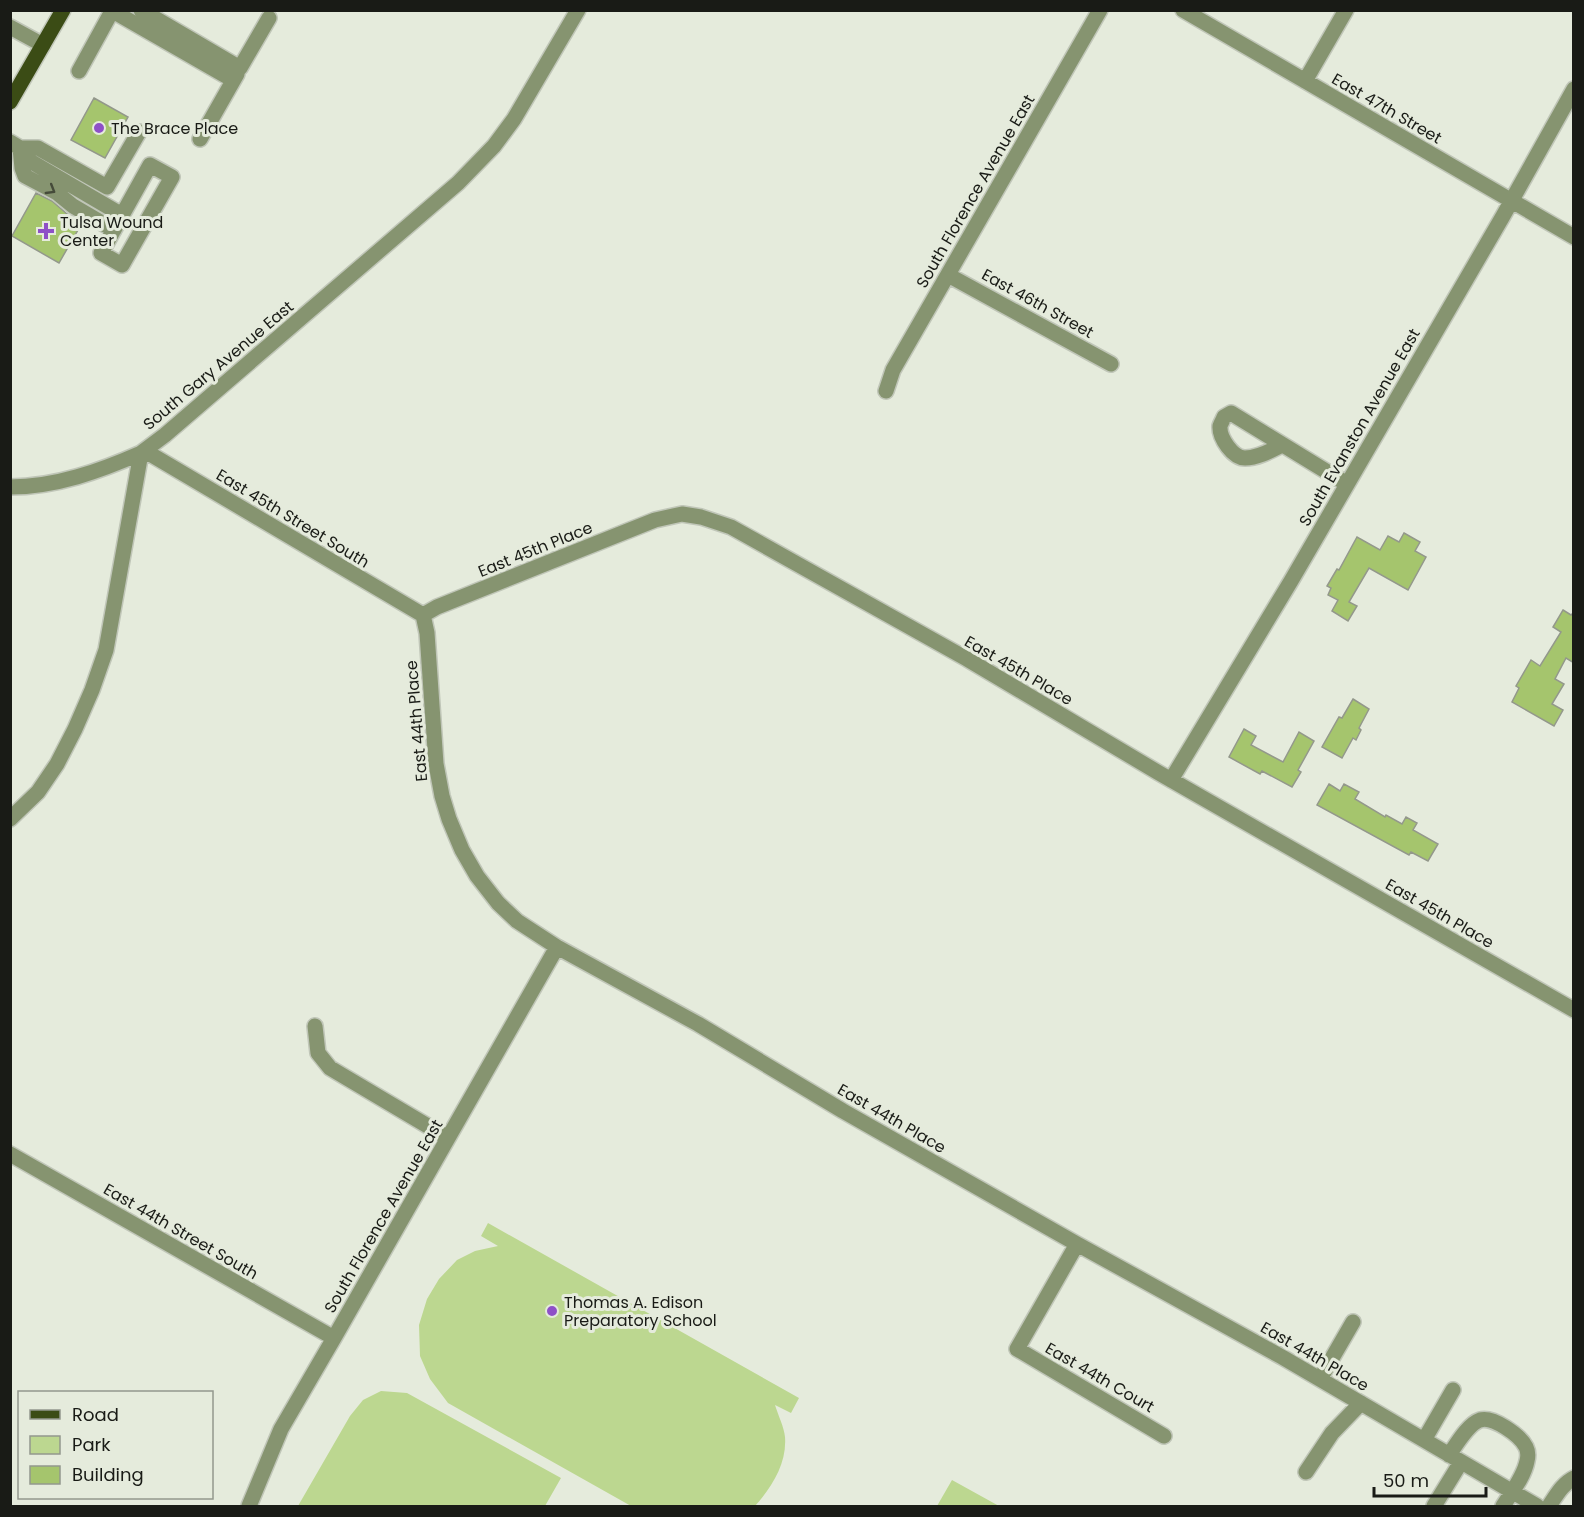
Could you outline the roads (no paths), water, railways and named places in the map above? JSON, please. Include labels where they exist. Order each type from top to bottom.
[{"type":"main road","points":[[10,102],[63,10]]},
{"type":"street","points":[[141,10],[236,74]]},
{"type":"street","name":"South Gary Avenue East","points":[[10,819],[38,792],[57,764],[75,729],[106,650],[143,452],[458,183],[494,146],[514,119],[578,10]]},
{"type":"street","name":"South Florence Avenue East","points":[[886,391],[892,370],[1100,10]]},
{"type":"street","name":"East 47th Street","points":[[1182,10],[1574,237]]},
{"type":"street","points":[[1305,81],[1346,10]]},
{"type":"street","points":[[79,71],[111,11],[236,74]]},
{"type":"street","points":[[200,139],[269,18]]},
{"type":"street","points":[[10,27],[43,45]]},
{"type":"street","name":"South Evanston Avenue East","points":[[1171,780],[1347,484],[1573,91]]},
{"type":"street","points":[[15,145],[38,148],[107,187],[139,132]]},
{"type":"street","points":[[15,145],[30,161],[122,215]]},
{"type":"street","points":[[15,145],[25,176],[57,193],[73,206],[114,230]]},
{"type":"street","points":[[150,165],[172,177],[123,265],[101,253],[114,230],[150,165]]},
{"type":"street","name":"East 46th Street","points":[[948,274],[1111,364]]},
{"type":"street","points":[[1282,445],[1347,484]]},
{"type":"street","points":[[10,487],[69,479],[100,470],[143,452]]},
{"type":"street","name":"East 45th Street South","points":[[143,452],[423,615]]},
{"type":"street","name":"East 45th Place","points":[[423,615],[437,607],[656,520],[682,514],[701,517],[730,527],[967,659],[1171,780],[1574,1010]]},
{"type":"street","name":"East 44th Place","points":[[423,615],[427,633],[436,764],[449,819],[462,850],[477,876],[498,903],[517,921],[557,947],[698,1024],[1077,1244],[1320,1379],[1532,1505]]},
{"type":"street","name":"South Florence Avenue East","points":[[249,1506],[281,1429],[557,947]]},
{"type":"street","points":[[315,1026],[318,1053],[330,1068],[448,1138]]},
{"type":"street","name":"East 44th Street South","points":[[10,1154],[334,1338]]},
{"type":"street","name":"East 44th Court","points":[[1077,1244],[1017,1349],[1164,1436]]},
{"type":"street","points":[[1320,1379],[1353,1322]]},
{"type":"street","points":[[1424,1440],[1454,1390]]},
{"type":"street","points":[[1306,1472],[1332,1433],[1361,1403]]},
{"type":"street","points":[[1434,1506],[1463,1435],[1477,1421],[1486,1419],[1500,1424],[1521,1440],[1527,1449],[1527,1461],[1521,1476],[1503,1506]]},
{"type":"street","points":[[1548,1506],[1570,1479],[1574,1478]]},
{"type":"place","name":"The Brace Place","points":[[99,128]]},
{"type":"place","name":"Tulsa Wound Center","points":[[46,231]]},
{"type":"place","name":"Thomas A. Edison Preparatory School","points":[[552,1311]]}]
